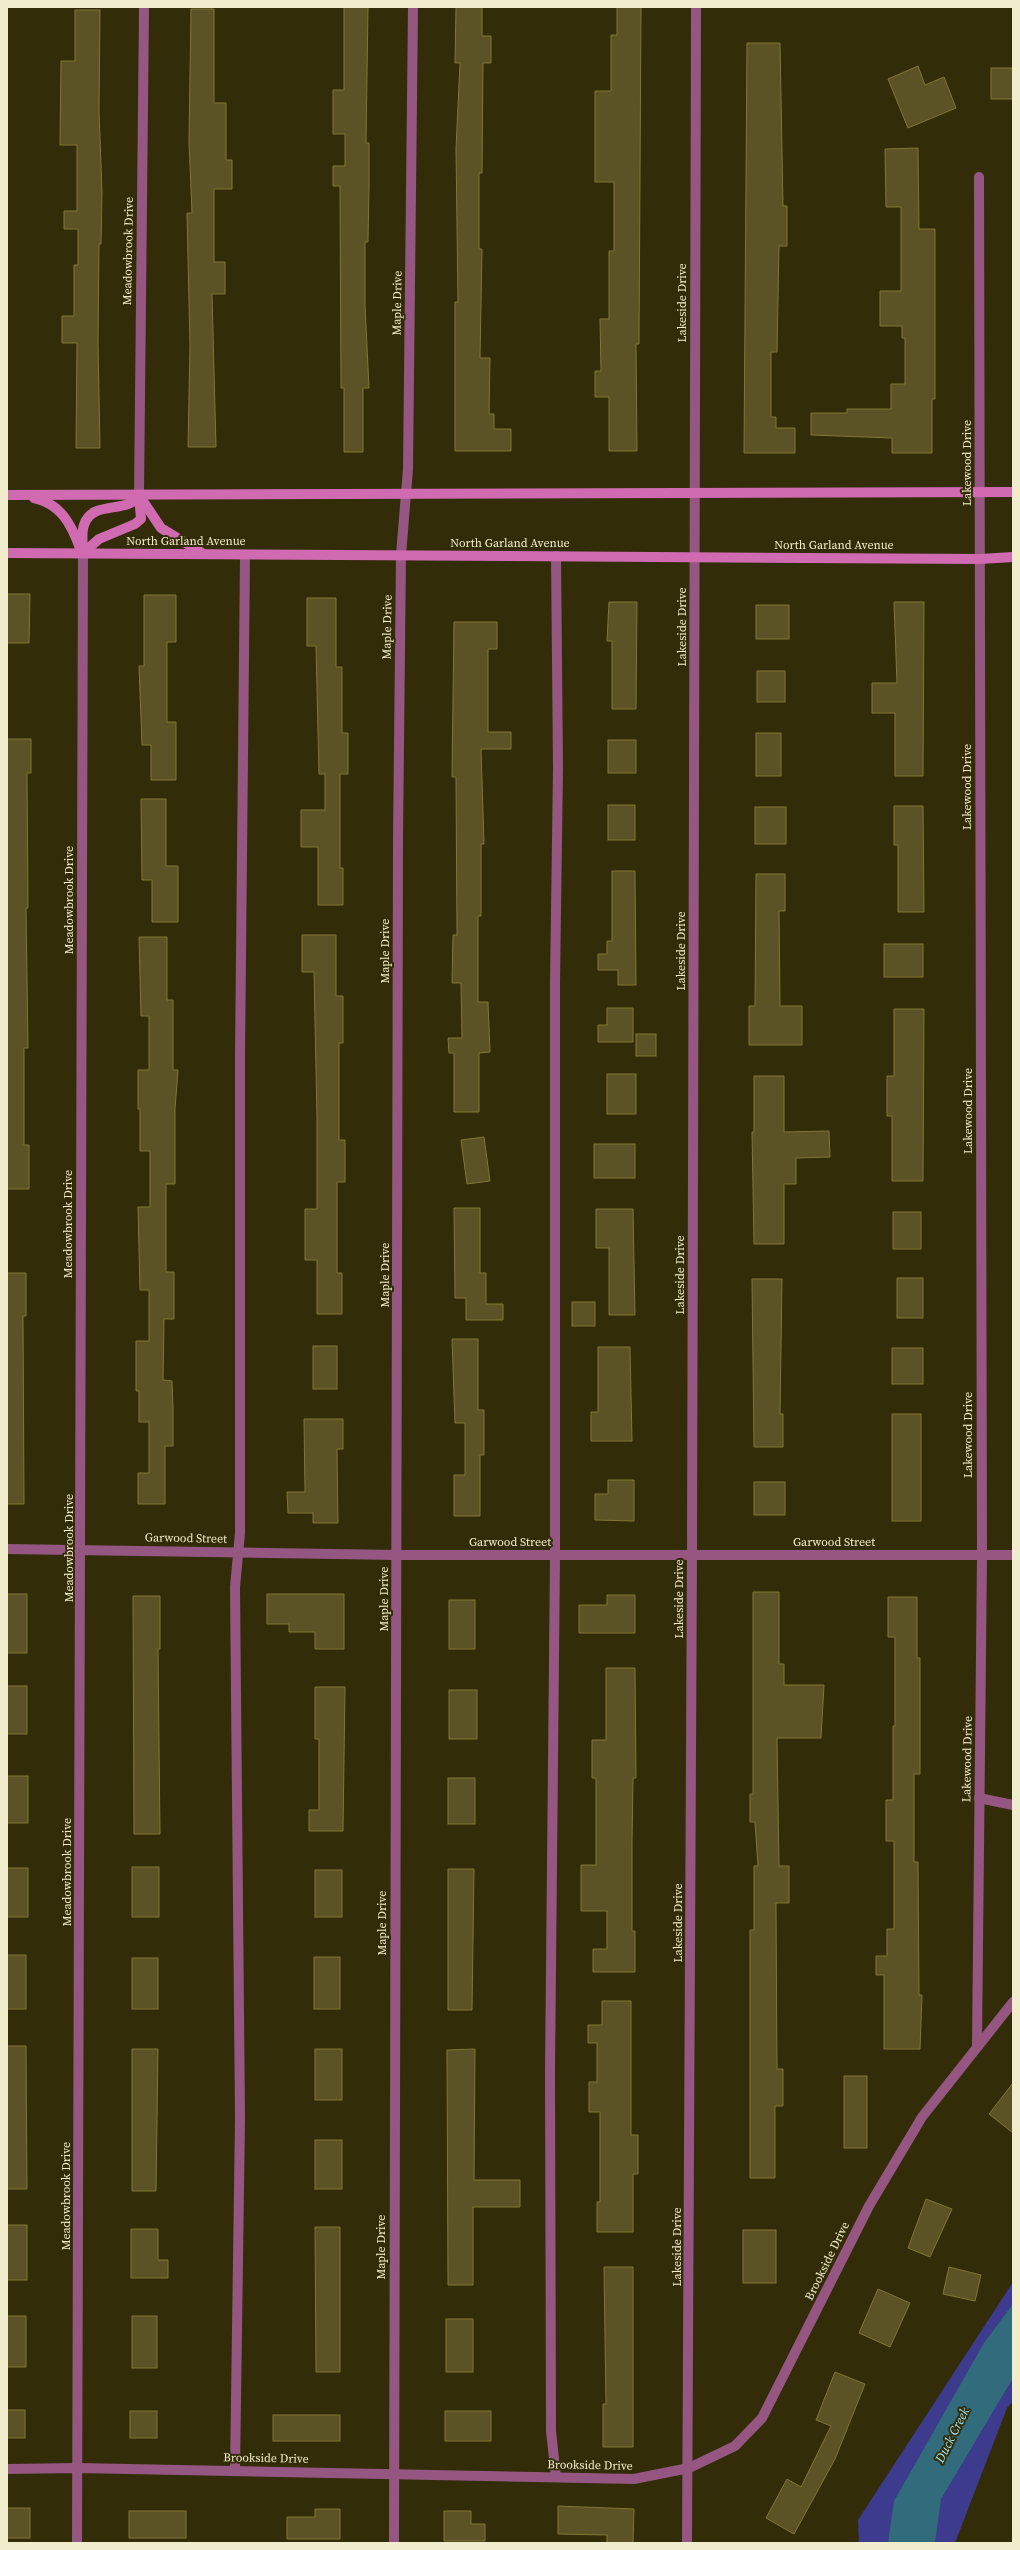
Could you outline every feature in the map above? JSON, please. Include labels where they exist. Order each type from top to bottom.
[{"type":"main road","points":[[7,495],[1013,492]]},
{"type":"main road","points":[[24,495],[42,500],[68,519],[83,553]]},
{"type":"main road","points":[[83,553],[99,539],[110,532],[135,524],[141,519],[139,495]]},
{"type":"main road","points":[[83,553],[84,524],[90,516],[100,508],[130,502],[139,495]]},
{"type":"main road","points":[[139,495],[161,528],[204,554]]},
{"type":"main road","name":"North Garland Avenue","points":[[7,553],[980,559],[1013,557]]},
{"type":"street","name":"Meadowbrook Drive","points":[[139,495],[144,7]]},
{"type":"street","name":"Maple Drive","points":[[394,2543],[393,2473],[401,555],[407,494],[413,7]]},
{"type":"street","name":"Lakeside Drive","points":[[687,2543],[689,2468],[696,7]]},
{"type":"street","name":"Lakewood Drive","points":[[977,2045],[982,1555],[979,177]]},
{"type":"street","name":"Meadowbrook Drive","points":[[78,2543],[82,1550],[83,553]]},
{"type":"street","points":[[235,2471],[240,2118],[235,1587],[237,1552],[240,1533],[240,1056],[244,554]]},
{"type":"street","points":[[556,556],[558,768],[555,982],[555,1555],[550,2071],[551,2431],[556,2477]]},
{"type":"street","name":"Garwood Street","points":[[7,1549],[397,1555],[1013,1555]]},
{"type":"street","points":[[979,1798],[1013,1804]]},
{"type":"street","name":"Brookside Drive","points":[[7,2469],[78,2468],[393,2473],[634,2479],[689,2468],[735,2446],[762,2418],[869,2206],[922,2117],[977,2045],[1013,2002]]},
{"type":"shaded area","points":[[1013,2282],[1013,2401],[1007,2408],[955,2543],[859,2543],[858,2520]]},
{"type":"water","name":"Duck Creek","points":[[1013,2304],[1013,2378],[941,2499],[935,2543],[888,2543],[894,2501],[984,2343]]},
{"type":"building","points":[[344,7],[368,7],[366,143],[369,143],[369,186],[368,242],[365,242],[365,305],[369,388],[363,388],[363,452],[344,452],[344,388],[341,388],[340,186],[333,186],[333,166],[345,166],[345,134],[333,134],[333,90],[344,90]]},
{"type":"building","points":[[456,7],[482,7],[482,36],[491,36],[491,63],[483,63],[482,173],[479,173],[479,249],[482,249],[480,358],[490,358],[489,414],[494,414],[494,429],[511,429],[511,451],[455,451],[455,302],[458,302],[456,149],[460,63],[455,63]]},
{"type":"building","points":[[617,7],[641,7],[639,344],[636,344],[637,451],[609,451],[609,397],[595,397],[595,371],[601,371],[600,319],[609,319],[609,251],[614,251],[614,182],[595,182],[595,91],[611,91],[611,35],[617,35]]},
{"type":"building","points":[[191,9],[214,9],[214,103],[226,103],[226,160],[232,160],[232,189],[214,189],[214,262],[225,262],[225,294],[212,294],[216,447],[188,447],[190,346],[187,213],[192,213],[189,142]]},
{"type":"building","points":[[75,10],[100,10],[99,111],[102,192],[101,244],[99,244],[98,343],[100,448],[76,448],[77,343],[62,343],[62,316],[74,316],[74,265],[78,265],[78,229],[64,229],[64,211],[77,211],[77,145],[60,145],[61,61],[75,61]]},
{"type":"building","points":[[747,43],[780,43],[783,206],[787,206],[787,246],[779,246],[777,352],[771,352],[771,417],[776,417],[776,428],[795,428],[795,453],[744,453]]},
{"type":"building","points":[[918,66],[925,85],[944,77],[956,108],[908,128],[888,79]]},
{"type":"building","points":[[991,68],[1013,68],[1013,99],[991,99]]},
{"type":"building","points":[[918,148],[919,229],[935,229],[935,399],[932,399],[932,453],[892,453],[892,438],[811,435],[811,413],[847,413],[847,409],[891,409],[891,384],[905,384],[905,338],[902,338],[902,326],[880,326],[880,291],[901,291],[901,207],[886,207],[885,149]]},
{"type":"building","points":[[7,594],[30,594],[29,643],[7,643]]},
{"type":"building","points":[[144,595],[176,595],[176,642],[167,642],[167,722],[176,722],[176,780],[151,780],[151,745],[142,745],[139,666],[144,666]]},
{"type":"building","points":[[307,598],[336,598],[336,667],[342,667],[342,733],[348,733],[348,774],[340,774],[340,868],[343,868],[343,905],[318,905],[318,847],[301,847],[301,810],[325,810],[325,774],[319,774],[316,646],[307,646]]},
{"type":"building","points":[[609,602],[637,602],[636,709],[612,709],[612,641],[607,641]]},
{"type":"building","points":[[894,602],[924,602],[923,776],[895,776],[895,713],[872,713],[872,683],[897,683]]},
{"type":"building","points":[[756,605],[789,605],[789,639],[756,639]]},
{"type":"building","points":[[454,622],[497,622],[497,649],[488,649],[488,732],[511,732],[511,749],[481,749],[484,844],[481,844],[481,916],[478,916],[478,1002],[488,1002],[490,1052],[479,1053],[479,1112],[454,1112],[454,1053],[449,1053],[448,1038],[462,1038],[461,983],[452,983],[453,935],[457,935],[456,777],[452,777]]},
{"type":"building","points":[[757,671],[785,671],[785,702],[757,702]]},
{"type":"building","points":[[756,733],[781,733],[781,776],[756,776]]},
{"type":"building","points":[[7,739],[31,739],[31,773],[27,773],[28,908],[26,908],[28,1048],[24,1048],[24,1145],[29,1145],[29,1189],[7,1189]]},
{"type":"building","points":[[608,740],[636,740],[636,773],[608,773]]},
{"type":"building","points":[[141,799],[166,799],[166,866],[178,866],[178,922],[152,922],[152,880],[142,880]]},
{"type":"building","points":[[608,805],[635,805],[635,840],[608,840]]},
{"type":"building","points":[[894,806],[923,806],[924,912],[898,912],[898,845],[894,845]]},
{"type":"building","points":[[755,807],[786,807],[786,844],[755,844]]},
{"type":"building","points":[[612,871],[635,871],[636,985],[618,985],[618,970],[598,970],[598,954],[607,954],[607,941],[612,941]]},
{"type":"building","points":[[756,874],[785,874],[785,911],[779,911],[780,1006],[802,1006],[802,1045],[749,1045],[749,1006],[755,1006]]},
{"type":"building","points":[[302,935],[336,935],[336,996],[343,996],[343,1043],[339,1043],[339,1140],[345,1140],[345,1182],[337,1182],[337,1273],[342,1273],[342,1314],[317,1314],[317,1260],[305,1260],[305,1209],[317,1209],[317,1118],[314,972],[302,972]]},
{"type":"building","points":[[139,937],[167,937],[167,1000],[173,1000],[173,1070],[178,1070],[175,1109],[175,1184],[166,1184],[166,1272],[174,1272],[174,1319],[164,1319],[163,1380],[172,1381],[173,1408],[173,1446],[165,1446],[165,1504],[138,1504],[138,1473],[149,1473],[149,1422],[139,1422],[139,1391],[136,1391],[136,1341],[149,1341],[149,1290],[140,1290],[138,1207],[150,1207],[150,1151],[140,1151],[140,1109],[138,1109],[138,1070],[149,1070],[149,1016],[141,1016]]},
{"type":"building","points":[[884,944],[923,944],[923,977],[884,977]]},
{"type":"building","points":[[607,1008],[633,1008],[633,1042],[598,1042],[598,1025],[607,1025]]},
{"type":"building","points":[[894,1009],[924,1009],[923,1181],[892,1181],[892,1116],[887,1116],[887,1076],[894,1076]]},
{"type":"building","points":[[636,1034],[656,1034],[656,1056],[636,1056]]},
{"type":"building","points":[[607,1074],[636,1074],[636,1114],[607,1114]]},
{"type":"building","points":[[754,1076],[784,1076],[784,1132],[829,1131],[830,1157],[796,1158],[796,1184],[784,1184],[784,1244],[754,1244],[752,1132],[754,1132]]},
{"type":"building","points":[[484,1137],[490,1181],[467,1184],[461,1140]]},
{"type":"building","points":[[594,1144],[635,1144],[635,1178],[594,1178]]},
{"type":"building","points":[[454,1208],[480,1208],[480,1273],[486,1273],[486,1304],[503,1304],[503,1320],[466,1320],[466,1298],[455,1298]]},
{"type":"building","points":[[596,1209],[633,1209],[635,1315],[609,1315],[609,1248],[596,1248]]},
{"type":"building","points":[[893,1212],[921,1212],[921,1249],[893,1249]]},
{"type":"building","points":[[7,1273],[26,1273],[26,1316],[23,1316],[24,1504],[7,1504]]},
{"type":"building","points":[[897,1278],[923,1278],[923,1318],[897,1318]]},
{"type":"building","points":[[752,1279],[782,1279],[780,1414],[783,1414],[783,1447],[754,1447]]},
{"type":"building","points":[[572,1302],[595,1302],[595,1326],[572,1326]]},
{"type":"building","points":[[452,1339],[478,1339],[478,1410],[484,1410],[484,1455],[480,1455],[480,1516],[454,1516],[454,1475],[465,1475],[465,1423],[455,1423]]},
{"type":"building","points":[[313,1346],[337,1346],[337,1389],[313,1389]]},
{"type":"building","points":[[598,1347],[630,1347],[632,1441],[591,1441],[591,1412],[598,1412]]},
{"type":"building","points":[[892,1348],[923,1348],[923,1384],[892,1384]]},
{"type":"building","points":[[892,1414],[921,1414],[921,1521],[892,1521]]},
{"type":"building","points":[[304,1419],[343,1419],[343,1449],[337,1449],[338,1523],[313,1523],[313,1513],[288,1513],[287,1492],[305,1492]]},
{"type":"building","points":[[608,1480],[634,1480],[634,1521],[595,1520],[595,1494],[608,1494]]},
{"type":"building","points":[[754,1482],[785,1482],[785,1515],[754,1515]]},
{"type":"building","points":[[753,1592],[779,1592],[779,1664],[784,1664],[784,1685],[824,1685],[821,1738],[777,1738],[779,1866],[789,1866],[789,1903],[776,1903],[777,2069],[783,2069],[783,2106],[775,2106],[775,2178],[750,2178],[750,1930],[754,1930],[754,1866],[758,1866],[755,1822],[750,1822],[750,1794],[753,1794]]},
{"type":"building","points":[[7,1594],[27,1594],[27,1653],[7,1653]]},
{"type":"building","points":[[267,1594],[344,1594],[344,1649],[315,1649],[315,1632],[289,1632],[289,1624],[267,1624]]},
{"type":"building","points":[[607,1595],[635,1595],[635,1633],[579,1633],[579,1605],[607,1605]]},
{"type":"building","points":[[133,1596],[160,1596],[160,1649],[158,1649],[160,1834],[134,1834]]},
{"type":"building","points":[[888,1597],[917,1597],[917,1658],[920,1658],[920,1774],[914,1774],[914,1862],[918,1862],[919,1995],[922,1995],[920,2049],[884,2049],[884,1975],[876,1975],[876,1956],[887,1956],[887,1929],[894,1929],[894,1841],[886,1841],[886,1800],[893,1800],[893,1726],[895,1726],[895,1637],[888,1637]]},
{"type":"building","points":[[449,1600],[475,1600],[475,1649],[449,1649]]},
{"type":"building","points":[[606,1668],[635,1668],[636,1778],[633,1778],[632,1931],[635,1931],[635,1972],[593,1972],[593,1949],[607,1949],[607,1911],[581,1911],[581,1865],[596,1865],[596,1778],[592,1778],[592,1740],[606,1740]]},
{"type":"building","points":[[7,1686],[27,1686],[27,1734],[7,1734]]},
{"type":"building","points":[[315,1687],[345,1687],[343,1831],[309,1831],[309,1810],[319,1810],[319,1739],[315,1739]]},
{"type":"building","points":[[449,1690],[477,1690],[477,1739],[449,1739]]},
{"type":"building","points":[[7,1776],[28,1776],[28,1823],[7,1823]]},
{"type":"building","points":[[448,1778],[475,1778],[475,1824],[448,1824]]},
{"type":"building","points":[[132,1867],[159,1867],[159,1917],[132,1917]]},
{"type":"building","points":[[7,1868],[28,1868],[28,1917],[7,1917]]},
{"type":"building","points":[[448,1869],[474,1869],[472,2010],[448,2010]]},
{"type":"building","points":[[315,1870],[342,1870],[342,1917],[315,1917]]},
{"type":"building","points":[[7,1955],[26,1955],[26,2009],[7,2009]]},
{"type":"building","points":[[314,1957],[340,1957],[340,2009],[314,2009]]},
{"type":"building","points":[[132,1958],[158,1958],[158,2009],[132,2009]]},
{"type":"building","points":[[602,2001],[631,2001],[631,2135],[638,2135],[638,2174],[633,2174],[633,2232],[597,2232],[597,2202],[600,2202],[600,2112],[589,2112],[589,2082],[597,2082],[597,2043],[588,2043],[588,2025],[602,2025]]},
{"type":"building","points":[[7,2046],[26,2046],[27,2189],[7,2189]]},
{"type":"building","points":[[132,2049],[158,2049],[156,2191],[132,2191]]},
{"type":"building","points":[[315,2049],[342,2049],[342,2100],[315,2100]]},
{"type":"building","points":[[475,2049],[474,2180],[520,2180],[520,2207],[473,2207],[473,2285],[448,2285],[447,2050]]},
{"type":"building","points":[[844,2076],[867,2076],[867,2148],[844,2148]]},
{"type":"building","points":[[1013,2083],[1013,2133],[989,2114]]},
{"type":"building","points":[[315,2140],[342,2140],[342,2189],[315,2189]]},
{"type":"building","points":[[926,2199],[952,2209],[930,2257],[908,2248]]},
{"type":"building","points":[[7,2225],[27,2225],[27,2280],[7,2280]]},
{"type":"building","points":[[315,2227],[340,2227],[340,2372],[316,2372]]},
{"type":"building","points":[[131,2229],[158,2229],[158,2260],[168,2260],[168,2278],[131,2278]]},
{"type":"building","points":[[743,2230],[776,2230],[776,2283],[743,2283]]},
{"type":"building","points":[[604,2267],[633,2267],[633,2447],[603,2447],[603,2404],[606,2404]]},
{"type":"building","points":[[949,2267],[981,2275],[975,2301],[943,2294]]},
{"type":"building","points":[[878,2289],[910,2303],[890,2347],[859,2333]]},
{"type":"building","points":[[7,2316],[26,2316],[26,2367],[7,2367]]},
{"type":"building","points":[[132,2316],[157,2316],[157,2368],[132,2368]]},
{"type":"building","points":[[446,2319],[473,2319],[473,2372],[446,2372]]},
{"type":"building","points":[[835,2372],[865,2384],[835,2459],[794,2534],[766,2518],[787,2479],[801,2487],[831,2426],[816,2420]]},
{"type":"building","points":[[7,2410],[25,2410],[25,2438],[7,2438]]},
{"type":"building","points":[[130,2411],[157,2411],[157,2438],[130,2438]]},
{"type":"building","points":[[445,2411],[491,2411],[491,2441],[445,2441]]},
{"type":"building","points":[[273,2415],[340,2415],[340,2441],[273,2441]]},
{"type":"building","points":[[558,2506],[634,2509],[633,2543],[607,2543],[607,2535],[558,2534]]},
{"type":"building","points":[[7,2508],[30,2508],[30,2538],[7,2538]]},
{"type":"building","points":[[315,2509],[340,2509],[340,2539],[287,2539],[287,2517],[315,2517]]},
{"type":"building","points":[[129,2511],[186,2511],[186,2538],[129,2538]]},
{"type":"building","points":[[444,2511],[471,2511],[471,2524],[485,2524],[485,2541],[444,2541]]}]
